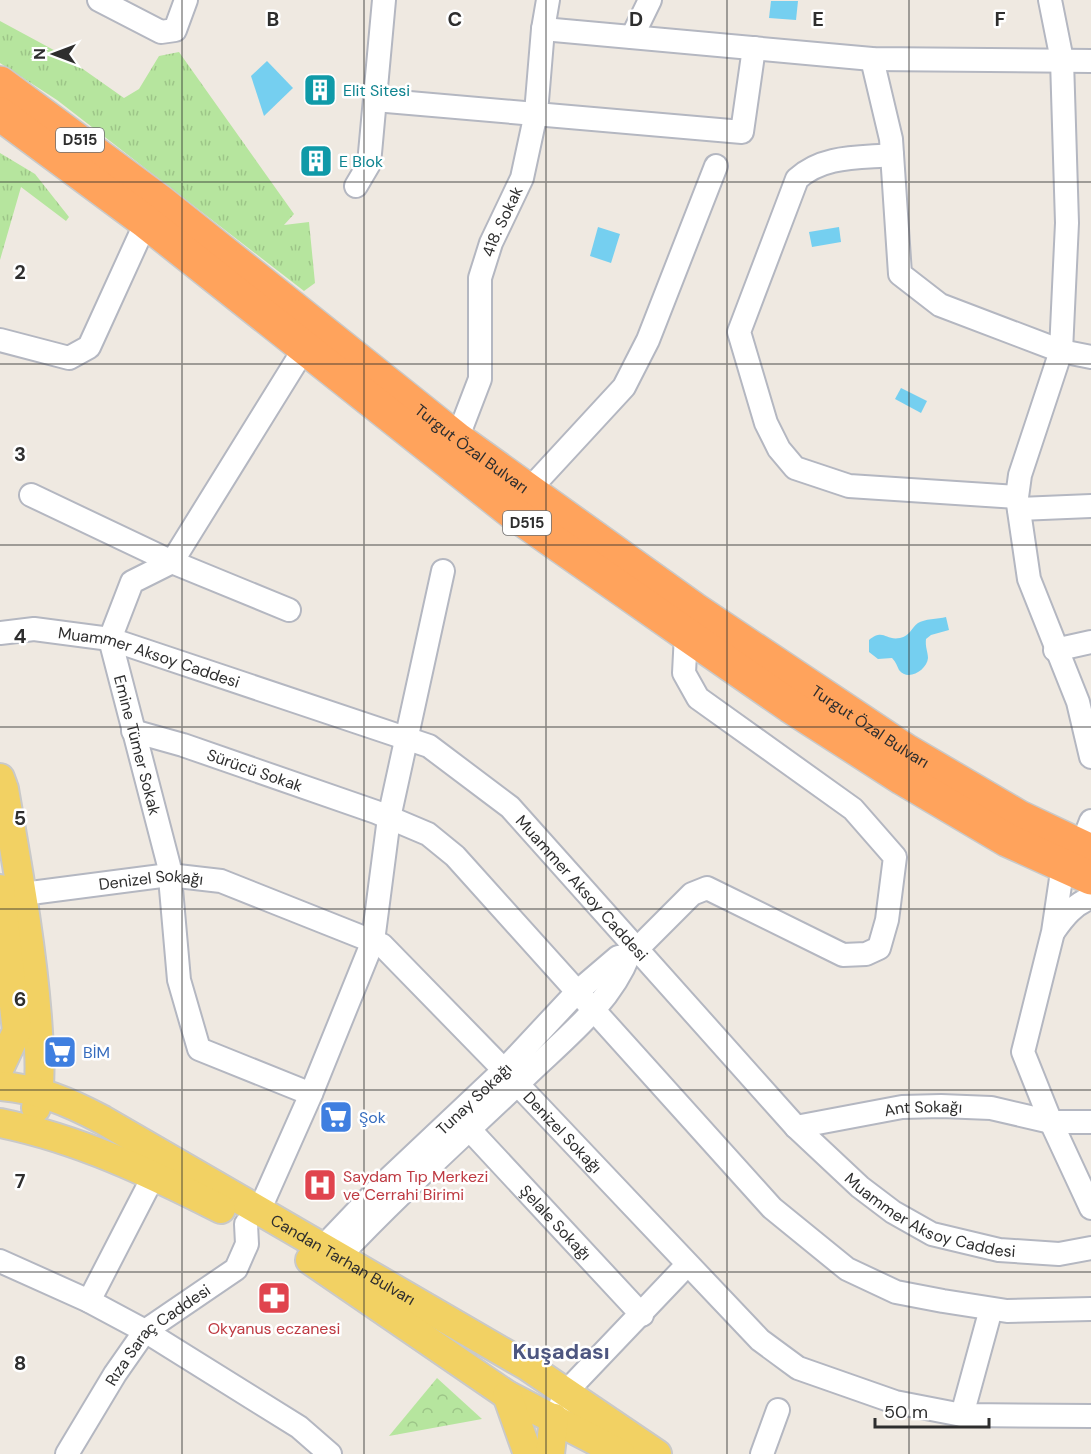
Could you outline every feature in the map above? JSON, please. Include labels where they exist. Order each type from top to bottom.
[{"type":"highway","name":"Turgut Özal Bulvarı","points":[[0,83],[158,200],[457,439],[694,609],[865,724],[1019,817],[1083,852]]},
{"type":"highway","name":"Turgut Özal Bulvarı","points":[[3,118],[146,222],[513,513],[790,706],[1007,840],[1083,852]]},
{"type":"main road","points":[[0,778],[4,789],[6,891],[28,1037],[62,1090],[103,1119]]},
{"type":"main road","points":[[12,1089],[28,1037]]},
{"type":"main road","points":[[4,1122],[29,1119],[12,1089],[13,1053],[28,1037]]},
{"type":"main road","name":"Candan Tarhan Bulvarı","points":[[12,1089],[63,1099],[103,1119],[252,1217],[307,1258],[507,1395],[621,1454]]},
{"type":"main road","name":"Candan Tarhan Bulvarı","points":[[4,1122],[52,1135],[154,1175],[330,1253],[527,1366],[657,1454]]},
{"type":"main road","points":[[507,1395],[528,1454]]},
{"type":"main road","points":[[550,1454],[554,1418]]},
{"type":"street","points":[[99,0],[161,32],[175,30],[186,0]]},
{"type":"street","points":[[356,186],[369,164],[384,0]]},
{"type":"street","name":"418. Sokak","points":[[457,439],[480,379],[480,278],[490,243],[522,178],[536,113],[543,29],[548,0]]},
{"type":"street","points":[[632,37],[650,0]]},
{"type":"street","points":[[1050,0],[1062,60],[1067,223],[1061,351],[1020,475],[1018,503],[1029,579],[1055,650],[1078,702],[1091,757]]},
{"type":"street","points":[[543,29],[872,59],[1091,61]]},
{"type":"street","points":[[375,100],[742,132],[754,48]]},
{"type":"street","points":[[872,59],[891,139],[900,274],[940,305],[1061,351],[1091,357]]},
{"type":"street","points":[[892,155],[829,162],[810,168],[797,179],[739,332],[766,423],[779,449],[795,468],[820,479],[849,486],[1018,503],[1091,506]]},
{"type":"street","points":[[528,491],[624,387],[648,340],[716,166]]},
{"type":"street","points":[[0,340],[69,358],[89,347],[146,222]]},
{"type":"street","points":[[110,639],[132,582],[172,562],[304,349]]},
{"type":"street","points":[[31,495],[172,562],[289,610]]},
{"type":"street","name":"Rıza Saraç Caddesi","points":[[67,1454],[115,1374],[145,1331],[236,1269],[247,1244],[252,1217],[311,1094],[373,941],[383,815],[408,739],[443,571]]},
{"type":"street","name":"Muammer Aksoy Caddesi","points":[[0,633],[34,629],[110,639],[429,746],[510,807],[634,951],[796,1127],[860,1187],[893,1212],[932,1234],[999,1250],[1059,1254],[1091,1248]]},
{"type":"street","points":[[634,951],[692,894],[707,888],[843,955],[866,954],[879,948],[887,920],[895,857],[853,809],[698,698],[684,673],[686,634]]},
{"type":"street","name":"Emine Tümer Sokak","points":[[110,639],[169,876],[179,980],[199,1049],[311,1094]]},
{"type":"street","points":[[1055,650],[1091,642]]},
{"type":"street","name":"Sürücü Sokak","points":[[133,731],[183,745],[383,815],[428,834],[455,856],[772,1208],[847,1269],[896,1292],[991,1309],[1006,1311],[1091,1309]]},
{"type":"street","points":[[1083,852],[1053,932],[1023,1052],[1051,1122],[1091,1208]]},
{"type":"street","name":"Denizel Sokağı","points":[[6,891],[169,876],[221,881],[382,945],[511,1077],[760,1340],[798,1368],[895,1402],[962,1415],[1091,1416]]},
{"type":"street","points":[[1053,932],[1066,915],[1091,898]]},
{"type":"street","name":"Tunay Sokağı","points":[[330,1253],[389,1204],[470,1130],[577,992],[618,957],[634,951]]},
{"type":"street","name":"Tunay Sokağı","points":[[330,1253],[381,1186],[595,1010],[634,951]]},
{"type":"street","name":"Ant Sokağı","points":[[796,1127],[902,1107],[931,1106],[991,1108],[1051,1122],[1091,1122]]},
{"type":"street","name":"Şelale Sokağı","points":[[470,1130],[642,1315]]},
{"type":"street","points":[[90,1301],[154,1175]]},
{"type":"street","points":[[0,1261],[90,1301],[145,1331],[299,1427],[330,1454]]},
{"type":"street","points":[[554,1418],[566,1392],[642,1315],[687,1265]]},
{"type":"street","points":[[962,1415],[991,1309]]},
{"type":"street","points":[[507,1395],[527,1366]]},
{"type":"street","points":[[762,1454],[778,1410]]},
{"type":"green space","points":[[0,21],[63,55],[124,98],[139,89],[159,56],[179,52],[294,214],[284,225],[309,222],[315,283],[304,291],[57,100],[0,63]]},
{"type":"green space","points":[[0,153],[35,174],[69,217],[66,221],[21,187],[0,260]]},
{"type":"green space","points":[[437,1378],[482,1419],[389,1436]]},
{"type":"water","points":[[771,1],[798,1],[796,20],[769,18]]},
{"type":"water","points":[[267,61],[293,88],[264,116],[251,76]]},
{"type":"water","points":[[598,227],[620,234],[611,263],[590,256]]},
{"type":"water","points":[[839,227],[841,242],[812,247],[809,232]]},
{"type":"water","points":[[901,388],[927,401],[921,413],[895,399]]},
{"type":"water","points":[[946,617],[949,630],[931,635],[926,639],[927,662],[921,670],[912,675],[899,670],[892,658],[878,659],[869,652],[869,640],[878,635],[900,638],[906,636],[921,622]]},
{"type":"place","name":"Elit Sitesi","points":[[320,90]]},
{"type":"place","name":"E Blok","points":[[316,161]]},
{"type":"place","name":"BİM","points":[[60,1052]]},
{"type":"place","name":"Şok","points":[[336,1117]]},
{"type":"place","name":"Saydam Tıp Merkezi ve Cerrahi Birimi","points":[[320,1185]]},
{"type":"place","name":"Okyanus eczanesi","points":[[274,1298]]},
{"type":"district","name":"Kuşadası","points":[[561,1351]]}]
